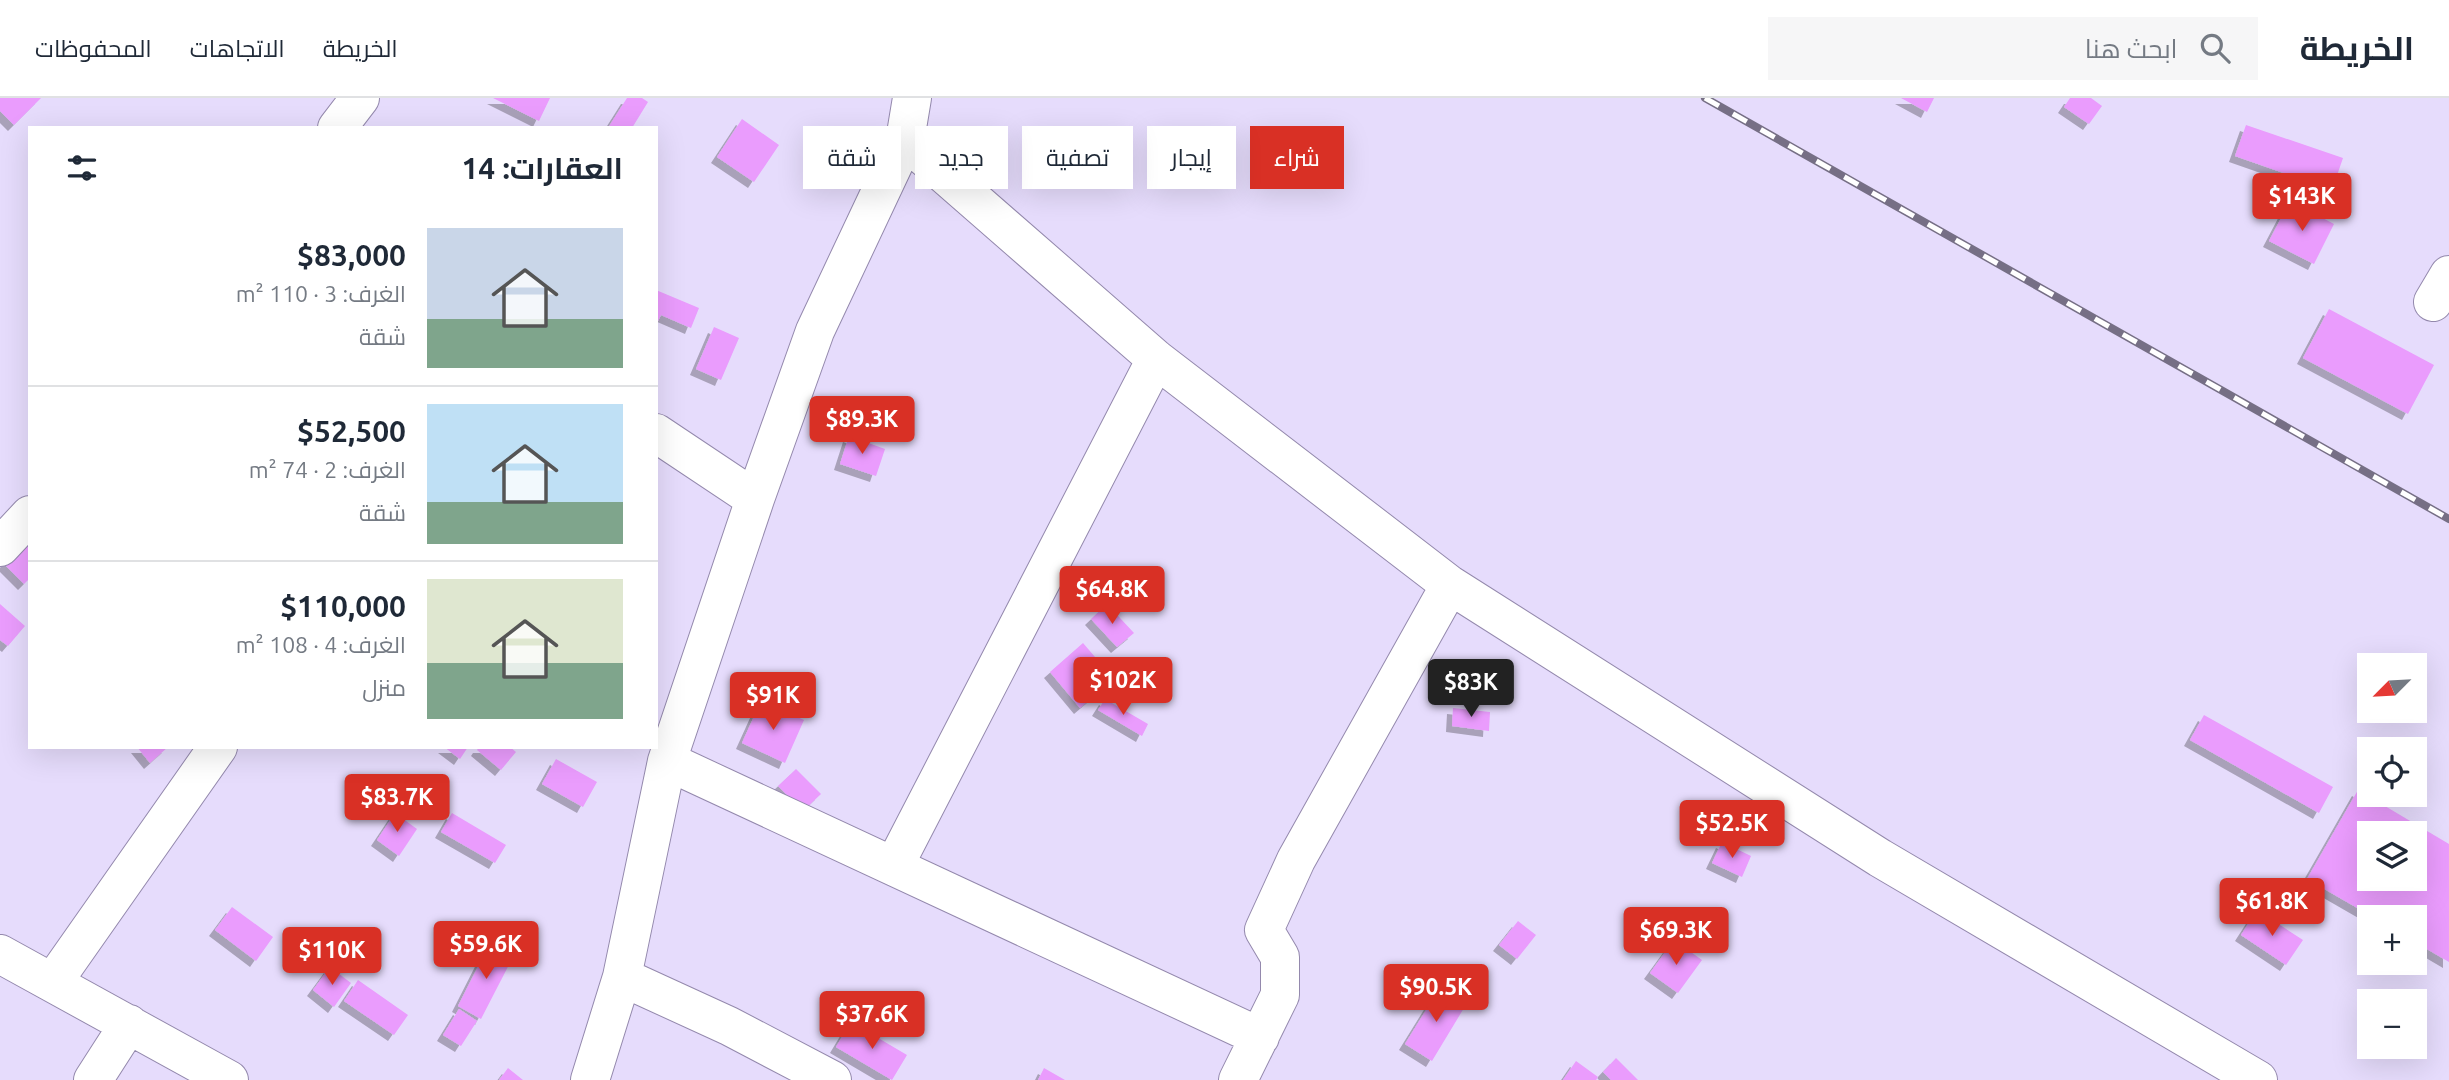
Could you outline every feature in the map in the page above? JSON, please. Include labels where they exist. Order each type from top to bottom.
[{"type":"street","points":[[339,126],[360,98]]},
{"type":"street","points":[[590,1080],[622,977],[667,761],[755,499],[816,331],[905,140],[912,98]]},
{"type":"street","points":[[905,140],[1156,359],[1450,585],[1880,858],[2258,1080]]},
{"type":"street","points":[[894,866],[1156,359]]},
{"type":"street","points":[[658,434],[755,499]]},
{"type":"street","points":[[0,547],[28,517]]},
{"type":"street","points":[[1238,1080],[1280,995],[1280,957],[1264,930],[1296,860],[1450,585]]},
{"type":"street","points":[[53,982],[217,749]]},
{"type":"street","points":[[667,761],[1260,1037]]},
{"type":"street","points":[[0,954],[229,1080]]},
{"type":"street","points":[[622,977],[729,1026],[832,1080]]},
{"type":"street","points":[[93,1080],[129,1024]]},
{"type":"building","points":[[0,98],[41,98],[14,125],[0,111]]},
{"type":"building","points":[[493,98],[550,98],[539,121]]},
{"type":"building","points":[[627,98],[642,98],[648,102],[633,126],[609,126]]},
{"type":"building","points":[[1901,98],[1934,98],[1927,112]]},
{"type":"building","points":[[2070,98],[2091,98],[2102,106],[2089,124],[2064,107]]},
{"type":"building","points":[[742,119],[779,145],[754,182],[717,157]]},
{"type":"building","points":[[2246,125],[2343,158],[2332,190],[2235,156]]},
{"type":"building","points":[[2290,201],[2334,224],[2314,264],[2269,241]]},
{"type":"building","points":[[658,291],[699,308],[691,328],[661,315],[658,321]]},
{"type":"building","points":[[2329,309],[2434,365],[2408,414],[2303,358]]},
{"type":"building","points":[[714,327],[739,338],[721,380],[696,369]]},
{"type":"building","points":[[849,436],[885,449],[876,476],[840,464]]},
{"type":"building","points":[[26,541],[28,542],[28,580],[24,584],[4,564]]},
{"type":"building","points":[[0,604],[25,626],[8,646],[0,640]]},
{"type":"building","points":[[1107,604],[1134,633],[1117,647],[1091,619]]},
{"type":"building","points":[[1083,643],[1114,679],[1080,708],[1050,672]]},
{"type":"building","points":[[1105,699],[1148,724],[1142,736],[1098,710]]},
{"type":"building","points":[[761,701],[804,720],[785,763],[742,743]]},
{"type":"building","points":[[1453,708],[1490,712],[1489,731],[1452,726]]},
{"type":"building","points":[[2204,715],[2333,787],[2319,813],[2190,740]]},
{"type":"building","points":[[139,749],[166,749],[150,763]]},
{"type":"building","points":[[447,749],[467,749],[460,759]]},
{"type":"building","points":[[512,749],[516,752],[501,770],[477,750]]},
{"type":"building","points":[[556,759],[597,782],[583,807],[542,784]]},
{"type":"building","points":[[796,769],[821,794],[803,811],[778,786]]},
{"type":"building","points":[[2357,792],[2357,807],[2387,807],[2410,821],[2357,821],[2357,891],[2427,891],[2427,831],[2449,844],[2449,962],[2427,949],[2427,905],[2357,905],[2357,908],[2307,879]]},
{"type":"building","points":[[395,813],[417,829],[399,856],[377,840]]},
{"type":"building","points":[[452,813],[506,845],[495,863],[441,832]]},
{"type":"building","points":[[1722,842],[1751,856],[1742,877],[1712,863]]},
{"type":"building","points":[[232,907],[273,937],[256,961],[215,930]]},
{"type":"building","points":[[2257,910],[2303,940],[2286,965],[2241,935]]},
{"type":"building","points":[[1518,921],[1536,935],[1517,959],[1499,945]]},
{"type":"building","points":[[1674,940],[1702,960],[1678,993],[1650,973]]},
{"type":"building","points":[[490,943],[514,955],[481,1019],[458,1006]]},
{"type":"building","points":[[330,967],[351,983],[334,1007],[313,990]]},
{"type":"building","points":[[358,980],[408,1015],[394,1035],[344,1001]]},
{"type":"building","points":[[1441,986],[1467,1003],[1432,1061],[1405,1044]]},
{"type":"building","points":[[459,1009],[477,1021],[461,1046],[443,1035]]},
{"type":"building","points":[[851,1022],[907,1055],[892,1080],[836,1047]]},
{"type":"building","points":[[1616,1058],[1638,1080],[1611,1080],[1603,1072]]},
{"type":"building","points":[[1576,1061],[1598,1077],[1596,1080],[1563,1080]]},
{"type":"building","points":[[508,1068],[523,1080],[499,1080]]},
{"type":"building","points":[[1044,1068],[1065,1080],[1038,1080]]},
{"type":"railway","points":[[1705,98],[2449,519]]}]
